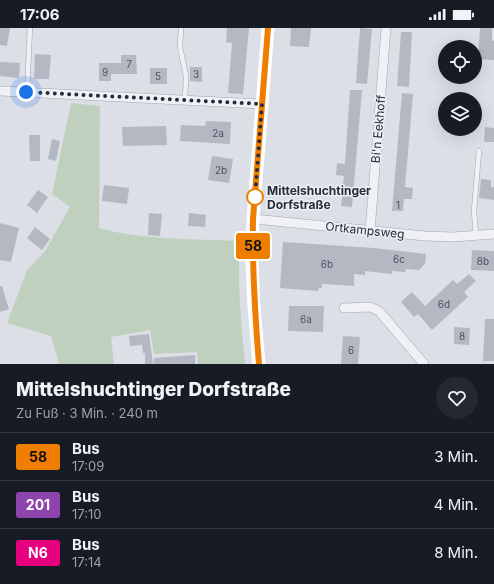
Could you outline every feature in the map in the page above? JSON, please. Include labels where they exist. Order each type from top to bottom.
[{"type":"main road","points":[[259,364],[252,263],[253,219],[268,28]]},
{"type":"street","name":"Bi'n Eekhoff","points":[[370,231],[386,28]]},
{"type":"street","points":[[0,91],[262,104]]},
{"type":"street","name":"Ortkampsweg","points":[[253,219],[439,237],[494,234]]},
{"type":"street","points":[[344,308],[370,307],[379,311],[424,364]]},
{"type":"lane","points":[[26,92],[30,28]]},
{"type":"lane","points":[[181,28],[180,46],[186,76],[185,100]]},
{"type":"lane","points":[[476,236],[474,211],[479,151]]},
{"type":"green space","points":[[71,103],[100,106],[99,228],[150,237],[240,241],[239,287],[245,364],[198,364],[197,352],[154,354],[150,330],[111,337],[114,364],[59,364],[51,336],[7,323],[27,270],[45,251],[70,207],[52,194]]},
{"type":"building","points":[[0,28],[10,28],[7,46],[0,45]]},
{"type":"building","points":[[227,28],[249,28],[243,94],[228,93],[232,43],[226,42]]},
{"type":"building","points":[[291,28],[311,28],[309,47],[290,46]]},
{"type":"building","points":[[360,28],[372,29],[367,84],[356,83]]},
{"type":"building","points":[[480,28],[492,28],[494,60],[482,59],[482,40],[479,40]]},
{"type":"building","points":[[401,32],[412,32],[409,87],[397,86]]},
{"type":"building","points":[[35,54],[51,55],[49,79],[34,79]]},
{"type":"building","points":[[121,55],[136,55],[137,74],[111,74],[111,81],[99,81],[99,63],[121,63]]},
{"type":"building","points":[[0,62],[20,63],[19,78],[0,76]]},
{"type":"building","points":[[190,67],[202,67],[202,82],[190,81]]},
{"type":"building","points":[[150,68],[167,68],[167,84],[150,84]]},
{"type":"building","points":[[350,90],[362,90],[352,207],[341,206],[344,176],[336,175],[337,163],[345,164]]},
{"type":"building","points":[[402,93],[413,94],[405,187],[413,188],[412,199],[404,199],[403,211],[392,211]]},
{"type":"building","points":[[206,121],[231,122],[230,144],[180,141],[181,125],[205,126]]},
{"type":"building","points":[[166,126],[167,145],[123,146],[122,127]]},
{"type":"building","points":[[485,127],[494,128],[494,142],[484,142]]},
{"type":"building","points":[[29,135],[40,135],[40,161],[30,161]]},
{"type":"building","points":[[52,139],[60,141],[56,161],[48,159]]},
{"type":"building","points":[[212,156],[233,159],[229,183],[208,180]]},
{"type":"building","points":[[481,179],[491,180],[491,187],[494,187],[494,200],[479,198]]},
{"type":"building","points":[[104,185],[129,188],[127,204],[102,201]]},
{"type":"building","points":[[38,190],[48,197],[37,213],[27,205]]},
{"type":"building","points":[[149,213],[162,214],[160,236],[148,235]]},
{"type":"building","points":[[189,213],[206,215],[205,227],[188,226]]},
{"type":"building","points":[[0,223],[19,228],[11,262],[0,260]]},
{"type":"building","points":[[35,227],[50,239],[42,250],[27,238]]},
{"type":"building","points":[[283,242],[374,248],[426,254],[425,264],[419,270],[406,269],[405,272],[392,271],[392,274],[365,271],[365,275],[354,274],[354,286],[322,284],[322,288],[319,288],[318,291],[280,288]]},
{"type":"building","points":[[472,250],[494,251],[494,271],[471,270]]},
{"type":"building","points":[[469,274],[476,281],[464,292],[468,297],[432,330],[418,314],[414,317],[401,302],[412,292],[425,306],[453,280],[457,284]]},
{"type":"building","points":[[0,286],[2,286],[9,309],[0,312]]},
{"type":"building","points":[[289,306],[324,306],[323,332],[288,331]]},
{"type":"building","points":[[485,319],[494,319],[494,361],[483,361]]},
{"type":"building","points":[[454,327],[470,328],[469,345],[454,344]]},
{"type":"building","points":[[149,334],[153,364],[145,364],[145,353],[143,353],[142,345],[130,346],[129,336]]},
{"type":"building","points":[[343,336],[360,337],[358,364],[341,364]]},
{"type":"building","points":[[195,355],[195,364],[154,364],[154,358]]},
{"type":"bus line","name":"58","points":[[259,364],[254,306],[252,248],[268,28]]},
{"type":"place","name":"Mittelshuchtinger Dorfstraße","points":[[255,197]]},
{"type":"route","points":[[26,92],[262,104],[255,197]]}]
